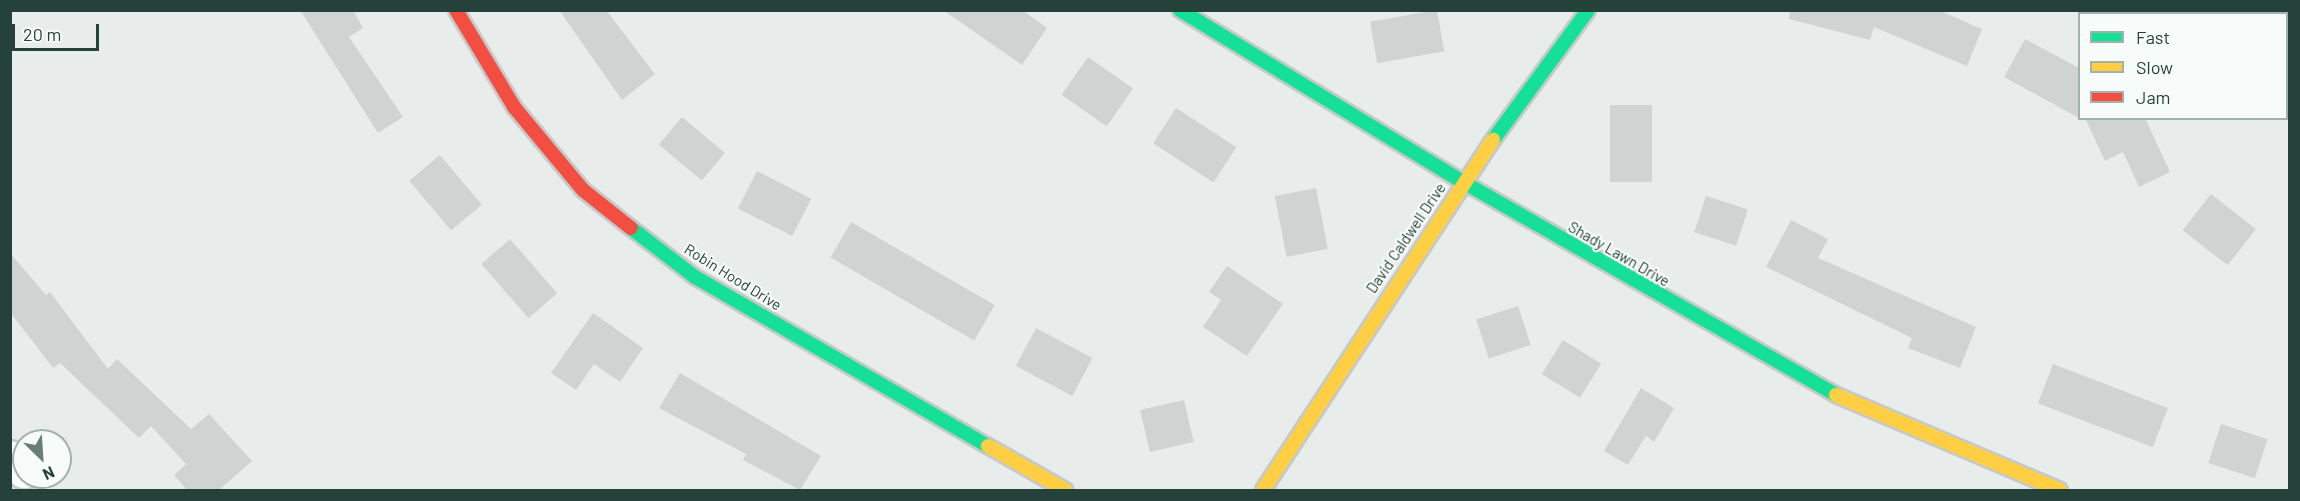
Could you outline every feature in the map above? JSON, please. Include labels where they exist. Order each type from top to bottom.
[{"type":"street","name":"Robin Hood Drive","points":[[456,10],[514,107],[583,190],[695,277],[1065,490]]},
{"type":"street","name":"Shady Lawn Drive","points":[[1180,10],[1463,182],[1865,412],[2060,490]]},
{"type":"street","name":"David Caldwell Drive","points":[[1263,490],[1463,182],[1588,10]]},
{"type":"building","points":[[300,10],[353,10],[363,28],[349,37],[403,117],[378,133]]},
{"type":"building","points":[[559,10],[606,10],[655,74],[622,100]]},
{"type":"building","points":[[943,10],[1022,10],[1047,28],[1022,65]]},
{"type":"building","points":[[1437,10],[1444,51],[1377,63],[1370,22]]},
{"type":"building","points":[[1790,10],[1938,10],[1982,29],[1967,66],[1874,27],[1870,40],[1789,19]]},
{"type":"building","points":[[2025,39],[2078,67],[2078,117],[2004,77]]},
{"type":"building","points":[[1088,57],[1133,89],[1107,126],[1062,95]]},
{"type":"building","points":[[1610,105],[1652,105],[1652,182],[1610,182]]},
{"type":"building","points":[[1176,108],[1236,147],[1214,182],[1153,143]]},
{"type":"building","points":[[682,117],[725,153],[702,181],[659,145]]},
{"type":"building","points":[[2086,120],[2146,120],[2170,172],[2139,187],[2123,152],[2105,161]]},
{"type":"building","points":[[440,155],[482,205],[451,231],[409,181]]},
{"type":"building","points":[[757,171],[811,199],[792,236],[738,208]]},
{"type":"building","points":[[1316,188],[1328,249],[1287,257],[1275,196]]},
{"type":"building","points":[[2211,194],[2256,229],[2228,265],[2183,230]]},
{"type":"building","points":[[1706,196],[1748,210],[1736,246],[1694,232]]},
{"type":"building","points":[[1791,220],[1828,239],[1818,258],[1976,327],[1960,368],[1908,348],[1912,338],[1766,267]]},
{"type":"building","points":[[851,222],[995,305],[974,341],[830,258]]},
{"type":"building","points":[[510,239],[557,293],[529,318],[481,264]]},
{"type":"building","points":[[10,253],[46,295],[50,292],[108,369],[117,359],[191,429],[209,414],[252,461],[219,490],[187,490],[174,475],[186,464],[151,426],[139,438],[60,363],[53,368],[10,312]]},
{"type":"building","points":[[1227,266],[1283,304],[1247,356],[1203,327],[1221,300],[1209,292]]},
{"type":"building","points":[[1518,306],[1531,345],[1489,359],[1476,320]]},
{"type":"building","points":[[593,313],[643,348],[620,382],[594,364],[576,390],[551,373]]},
{"type":"building","points":[[1036,328],[1093,358],[1072,396],[1016,366]]},
{"type":"building","points":[[1563,340],[1601,364],[1580,398],[1542,374]]},
{"type":"building","points":[[2053,364],[2168,408],[2153,447],[2038,403]]},
{"type":"building","points":[[680,373],[821,456],[800,490],[743,460],[746,454],[659,408]]},
{"type":"building","points":[[1641,388],[1674,408],[1654,442],[1646,436],[1628,465],[1604,451]]},
{"type":"building","points":[[1184,400],[1194,442],[1150,452],[1140,410]]},
{"type":"building","points":[[2221,424],[2268,439],[2255,478],[2208,463]]},
{"type":"traffic: fast","points":[[1180,10],[1463,182],[1836,395]]},
{"type":"traffic: fast","points":[[1493,140],[1588,10]]},
{"type":"traffic: fast","points":[[631,228],[695,277],[988,446]]},
{"type":"traffic: slow","points":[[1263,490],[1493,140]]},
{"type":"traffic: slow","points":[[1836,395],[2060,490]]},
{"type":"traffic: slow","points":[[988,446],[1065,490]]},
{"type":"traffic: jam","points":[[456,10],[514,107],[583,190],[631,228]]}]
